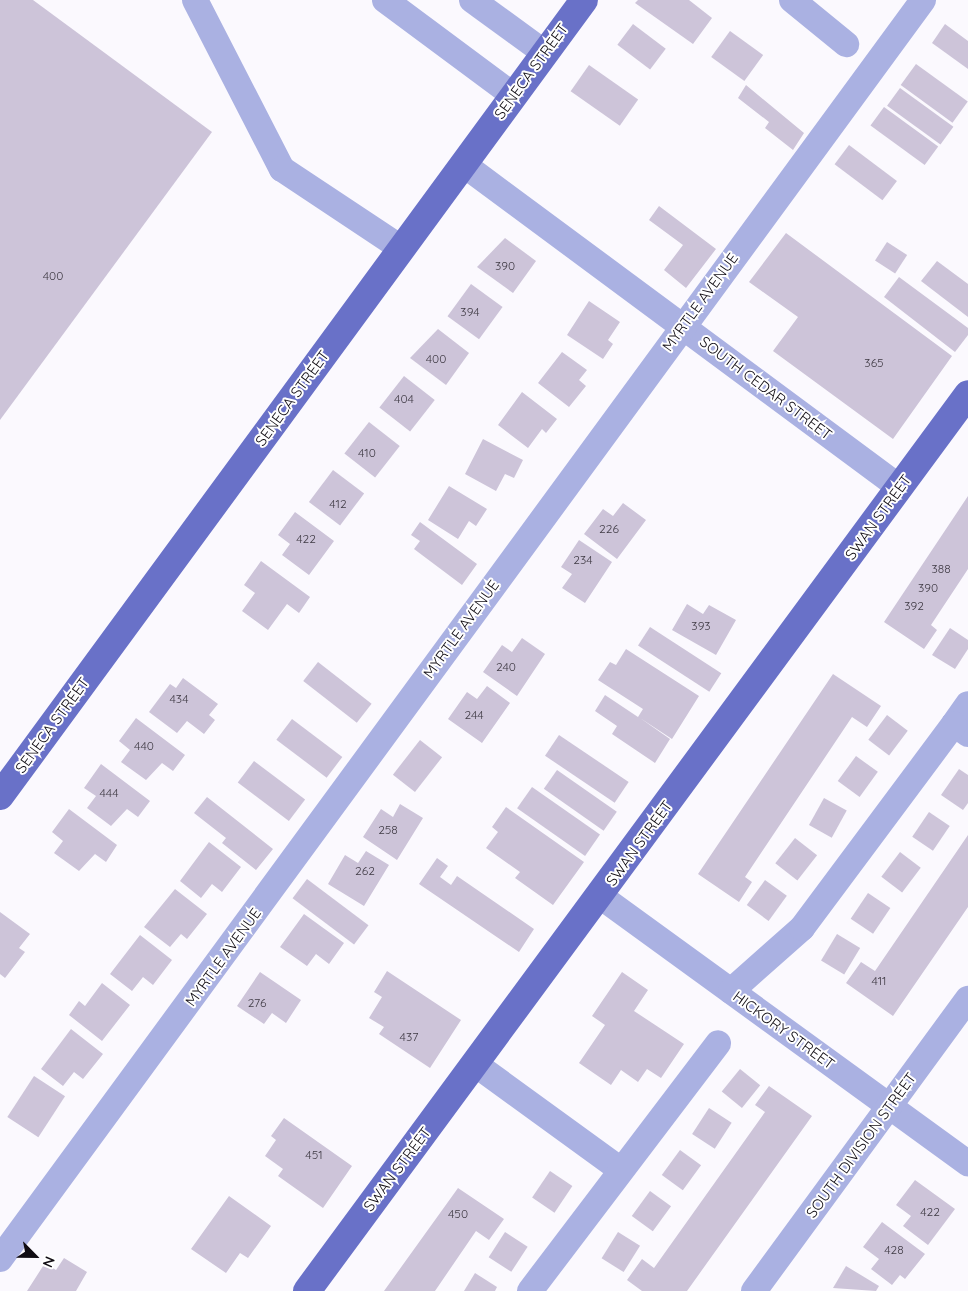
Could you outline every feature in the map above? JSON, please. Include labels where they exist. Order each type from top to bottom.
[{"type":"main road","name":"SENECA STREET","points":[[0,796],[584,0]]},
{"type":"main road","name":"SWAN STREET","points":[[307,1291],[600,896],[968,394]]},
{"type":"street","points":[[195,0],[282,169],[401,248]]},
{"type":"street","points":[[385,0],[513,95]]},
{"type":"street","points":[[472,0],[545,52]]},
{"type":"street","points":[[792,0],[846,44]]},
{"type":"street","name":"MYRTLE AVENUE","points":[[0,1259],[923,0]]},
{"type":"street","name":"SOUTH CEDAR STREET","points":[[463,164],[899,488]]},
{"type":"street","points":[[732,991],[802,928],[963,721]]},
{"type":"street","name":"HICKORY STREET","points":[[600,896],[968,1163]]},
{"type":"street","name":"SOUTH DIVISION STREET","points":[[754,1291],[968,1000]]},
{"type":"street","points":[[530,1291],[718,1042]]},
{"type":"street","points":[[475,1064],[621,1170]]},
{"type":"building","points":[[0,0],[33,0],[212,132],[0,420]]},
{"type":"building","points":[[638,0],[689,0],[712,18],[693,44],[635,3]]},
{"type":"building","points":[[633,24],[666,49],[650,69],[617,45]]},
{"type":"building","points":[[945,24],[968,41],[968,69],[932,43]]},
{"type":"building","points":[[730,31],[763,55],[744,81],[711,57]]},
{"type":"building","points":[[916,64],[968,102],[952,123],[901,85]]},
{"type":"building","points":[[589,65],[638,99],[620,126],[571,91]]},
{"type":"building","points":[[746,85],[804,133],[793,150],[765,128],[769,122],[738,98]]},
{"type":"building","points":[[900,88],[953,127],[940,145],[887,106]]},
{"type":"building","points":[[884,107],[938,146],[925,165],[870,126]]},
{"type":"building","points":[[849,145],[897,181],[882,200],[835,164]]},
{"type":"building","points":[[659,206],[716,249],[686,288],[664,270],[683,245],[649,220]]},
{"type":"building","points":[[786,233],[952,356],[893,439],[773,351],[798,317],[749,282]]},
{"type":"building","points":[[505,238],[536,261],[513,293],[477,267]]},
{"type":"building","points":[[887,242],[907,255],[895,274],[875,260]]},
{"type":"building","points":[[937,261],[968,284],[968,317],[921,281]]},
{"type":"building","points":[[899,277],[968,328],[968,335],[955,352],[884,297]]},
{"type":"building","points":[[471,284],[503,307],[479,339],[447,316]]},
{"type":"building","points":[[589,301],[620,322],[608,340],[613,344],[603,359],[567,335]]},
{"type":"building","points":[[438,329],[469,353],[446,385],[410,358]]},
{"type":"building","points":[[562,352],[587,370],[579,380],[586,386],[569,407],[538,383]]},
{"type":"building","points":[[404,376],[435,400],[410,432],[379,408]]},
{"type":"building","points":[[522,392],[557,419],[546,433],[542,429],[528,448],[498,425]]},
{"type":"building","points":[[369,422],[400,446],[375,478],[344,454]]},
{"type":"building","points":[[483,439],[523,460],[514,478],[505,474],[496,491],[465,474]]},
{"type":"building","points":[[333,470],[364,493],[340,525],[309,502]]},
{"type":"building","points":[[449,486],[487,509],[476,526],[469,521],[458,539],[428,520]]},
{"type":"building","points":[[968,496],[968,569],[931,625],[937,630],[924,649],[884,622]]},
{"type":"building","points":[[623,503],[646,520],[617,559],[584,534],[603,509],[613,516]]},
{"type":"building","points":[[295,512],[334,541],[309,575],[282,555],[290,544],[278,535]]},
{"type":"building","points":[[420,522],[477,564],[462,585],[414,549],[420,541],[411,535]]},
{"type":"building","points":[[579,540],[612,562],[585,603],[562,588],[572,574],[561,567]]},
{"type":"building","points":[[261,561],[310,597],[299,613],[287,604],[268,630],[242,611],[255,593],[244,585]]},
{"type":"building","points":[[687,604],[703,614],[709,605],[736,620],[716,655],[672,630]]},
{"type":"building","points":[[650,627],[721,673],[709,692],[638,645]]},
{"type":"building","points":[[950,628],[968,640],[968,649],[955,669],[932,655]]},
{"type":"building","points":[[522,638],[545,654],[517,696],[483,672],[502,645],[512,652]]},
{"type":"building","points":[[626,649],[699,696],[672,739],[640,718],[670,739],[655,763],[612,734],[617,726],[595,711],[605,695],[638,717],[643,709],[598,680],[610,662],[616,665]]},
{"type":"building","points":[[318,662],[372,704],[357,723],[303,681]]},
{"type":"building","points":[[833,674],[881,706],[867,727],[852,717],[745,877],[752,882],[739,902],[698,874]]},
{"type":"building","points":[[183,678],[218,704],[209,715],[215,720],[204,734],[187,721],[177,733],[149,712],[170,684],[176,688]]},
{"type":"building","points":[[487,686],[510,703],[482,743],[448,719],[467,692],[477,699]]},
{"type":"building","points":[[887,715],[908,731],[889,755],[868,740]]},
{"type":"building","points":[[136,718],[185,755],[173,771],[162,763],[146,780],[121,762],[130,750],[119,741]]},
{"type":"building","points":[[292,719],[342,757],[327,778],[276,740]]},
{"type":"building","points":[[559,735],[629,782],[615,803],[545,756]]},
{"type":"building","points":[[420,740],[442,757],[415,792],[393,775]]},
{"type":"building","points":[[856,756],[878,772],[860,797],[838,781]]},
{"type":"building","points":[[254,761],[305,800],[289,821],[238,783]]},
{"type":"building","points":[[101,764],[150,801],[138,817],[127,809],[111,826],[87,808],[96,796],[84,788]]},
{"type":"building","points":[[959,769],[968,775],[968,803],[963,810],[941,795]]},
{"type":"building","points":[[557,770],[617,812],[604,831],[544,789]]},
{"type":"building","points":[[532,787],[600,835],[585,856],[517,808]]},
{"type":"building","points":[[207,797],[273,849],[256,870],[222,843],[226,838],[194,813]]},
{"type":"building","points":[[824,798],[847,811],[832,838],[809,825]]},
{"type":"building","points":[[400,804],[423,818],[397,860],[363,837],[381,809],[393,817]]},
{"type":"building","points":[[506,807],[584,862],[553,905],[515,878],[520,872],[486,848],[498,832],[492,827]]},
{"type":"building","points":[[69,809],[117,845],[106,862],[95,854],[79,871],[54,853],[63,841],[52,832]]},
{"type":"building","points":[[929,812],[950,826],[933,851],[912,837]]},
{"type":"building","points":[[968,835],[968,907],[893,1016],[846,983],[861,962],[875,971]]},
{"type":"building","points":[[795,838],[817,855],[797,880],[775,863]]},
{"type":"building","points":[[209,842],[241,867],[222,892],[212,884],[201,898],[180,881]]},
{"type":"building","points":[[366,851],[389,865],[364,906],[328,884],[345,855],[358,863]]},
{"type":"building","points":[[900,852],[921,868],[902,892],[881,877]]},
{"type":"building","points":[[437,858],[448,866],[440,877],[451,885],[457,876],[534,929],[519,952],[419,884]]},
{"type":"building","points":[[307,879],[368,925],[354,945],[293,898]]},
{"type":"building","points":[[765,880],[787,896],[769,921],[747,905]]},
{"type":"building","points":[[175,889],[207,914],[187,939],[181,934],[170,947],[144,927]]},
{"type":"building","points":[[868,893],[890,908],[873,934],[851,919]]},
{"type":"building","points":[[0,912],[30,934],[19,948],[25,952],[5,978],[0,974]]},
{"type":"building","points":[[304,914],[344,943],[329,964],[316,954],[307,966],[280,947]]},
{"type":"building","points":[[837,934],[860,948],[844,974],[821,961]]},
{"type":"building","points":[[140,935],[172,960],[153,985],[143,977],[132,991],[110,974]]},
{"type":"building","points":[[387,971],[461,1020],[430,1068],[379,1034],[384,1027],[369,1018],[382,997],[374,992]]},
{"type":"building","points":[[260,972],[301,1000],[286,1023],[272,1013],[264,1024],[237,1006]]},
{"type":"building","points":[[622,972],[648,990],[634,1011],[684,1044],[661,1078],[647,1069],[638,1082],[621,1070],[611,1085],[579,1063],[605,1025],[592,1016]]},
{"type":"building","points":[[102,983],[130,1005],[102,1041],[69,1015],[79,1001],[85,1006]]},
{"type":"building","points":[[71,1029],[103,1054],[83,1079],[74,1072],[63,1086],[41,1069]]},
{"type":"building","points":[[740,1069],[760,1085],[742,1108],[722,1092]]},
{"type":"building","points":[[34,1076],[65,1096],[38,1137],[7,1117]]},
{"type":"building","points":[[769,1086],[812,1116],[687,1291],[642,1291],[627,1280],[642,1259],[654,1268],[765,1112],[755,1105]]},
{"type":"building","points":[[709,1108],[732,1123],[715,1149],[692,1134]]},
{"type":"building","points":[[284,1118],[352,1166],[323,1208],[278,1176],[283,1169],[265,1156],[276,1140],[271,1136]]},
{"type":"building","points":[[680,1150],[701,1165],[683,1190],[662,1175]]},
{"type":"building","points":[[550,1171],[572,1186],[554,1213],[532,1198]]},
{"type":"building","points":[[915,1180],[955,1209],[928,1245],[903,1226],[911,1216],[896,1205]]},
{"type":"building","points":[[458,1188],[504,1219],[489,1240],[476,1231],[435,1291],[384,1291]]},
{"type":"building","points":[[650,1191],[671,1206],[653,1231],[632,1216]]},
{"type":"building","points":[[229,1196],[271,1226],[248,1258],[240,1253],[226,1273],[191,1249]]},
{"type":"building","points":[[882,1222],[925,1254],[905,1279],[900,1275],[892,1285],[871,1269],[879,1259],[863,1247]]},
{"type":"building","points":[[505,1232],[528,1247],[511,1272],[489,1257]]},
{"type":"building","points":[[618,1232],[640,1246],[624,1272],[602,1258]]},
{"type":"building","points":[[64,1258],[87,1272],[76,1291],[27,1291],[45,1263],[56,1270]]},
{"type":"building","points":[[846,1266],[879,1286],[876,1291],[833,1288]]},
{"type":"building","points":[[475,1273],[497,1287],[495,1291],[464,1291]]}]
